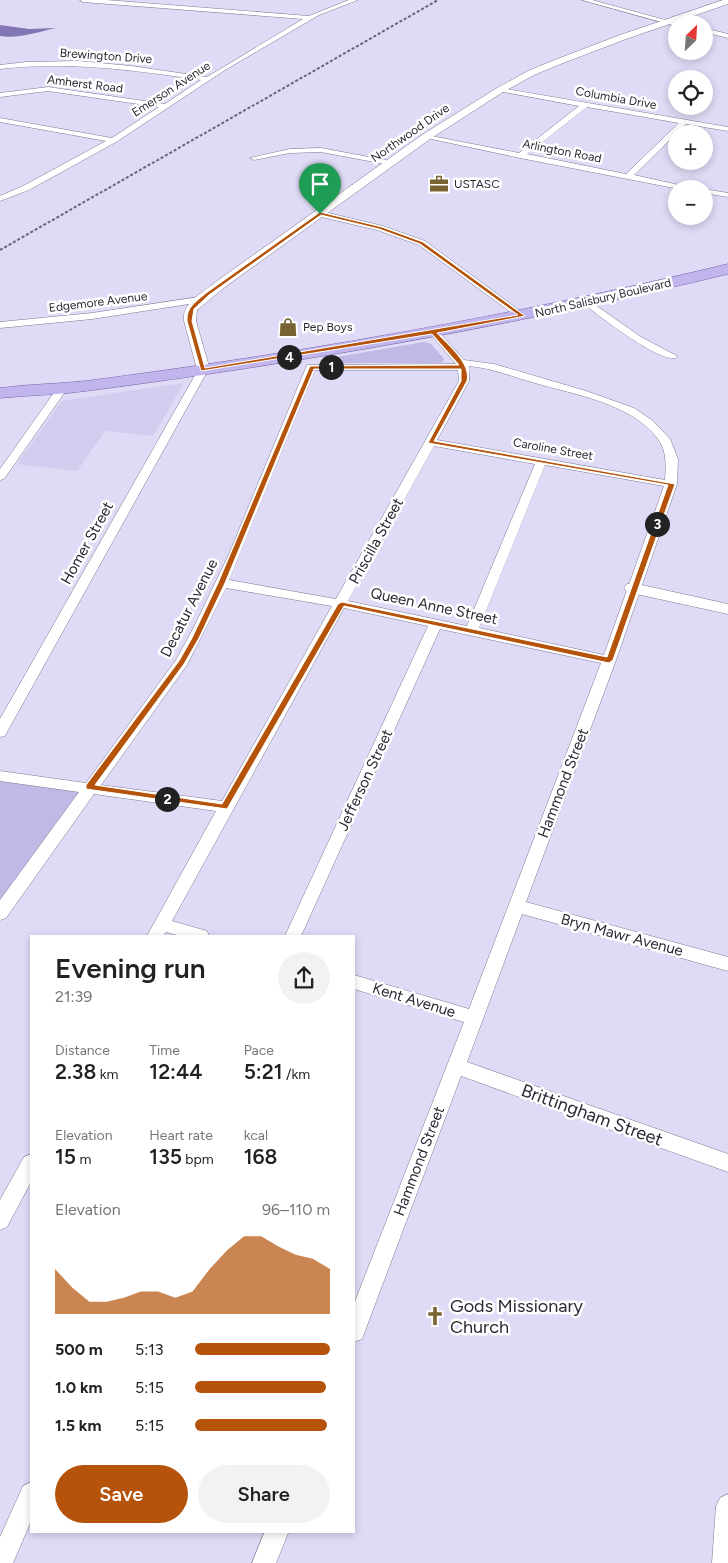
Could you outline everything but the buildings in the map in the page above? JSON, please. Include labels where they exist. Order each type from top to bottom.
[{"type":"main road","name":"North Salisbury Boulevard","points":[[0,402],[62,389],[203,370],[522,316],[728,269]]},
{"type":"main road","name":"North Salisbury Boulevard","points":[[0,392],[62,389]]},
{"type":"street","points":[[84,0],[310,18]]},
{"type":"street","name":"Emerson Avenue","points":[[0,199],[26,188],[113,140],[253,50],[317,14],[355,0]]},
{"type":"street","points":[[585,0],[668,22]]},
{"type":"street","name":"Northwood Drive","points":[[692,15],[728,1]]},
{"type":"street","name":"Northwood Drive","points":[[200,300],[426,137],[500,90],[556,62],[668,24]]},
{"type":"street","points":[[713,32],[728,36]]},
{"type":"street","name":"Brewington Drive","points":[[0,67],[30,64],[99,65],[209,79]]},
{"type":"street","name":"Amherst Road","points":[[0,95],[48,89],[167,106]]},
{"type":"street","name":"Columbia Drive","points":[[500,90],[728,129]]},
{"type":"street","points":[[520,156],[586,104]]},
{"type":"street","points":[[0,120],[113,140]]},
{"type":"street","points":[[628,176],[684,122]]},
{"type":"street","name":"Arlington Road","points":[[426,137],[668,184]]},
{"type":"street","points":[[254,158],[290,151],[321,150],[390,163]]},
{"type":"street","points":[[713,192],[728,195]]},
{"type":"street","points":[[320,214],[380,228],[422,243],[522,316]]},
{"type":"street","points":[[200,300],[189,313],[203,370]]},
{"type":"street","name":"Edgemore Avenue","points":[[0,325],[92,316],[200,300]]},
{"type":"street","points":[[588,302],[638,339],[672,356]]},
{"type":"street","points":[[434,332],[462,365]]},
{"type":"street","name":"Hammond Street","points":[[312,367],[481,364],[599,399],[632,412],[646,420],[667,443],[675,470],[672,484],[633,588],[609,660],[355,1329]]},
{"type":"street","name":"Priscilla Street","points":[[158,930],[224,807],[342,604],[464,381],[462,365]]},
{"type":"street","name":"Decatur Avenue","points":[[2,909],[89,787],[182,662],[222,583],[312,367]]},
{"type":"street","name":"Homer Street","points":[[0,732],[203,370]]},
{"type":"street","points":[[0,477],[62,389]]},
{"type":"street","name":"Caroline Street","points":[[430,442],[672,484]]},
{"type":"street","points":[[471,631],[542,460]]},
{"type":"street","name":"Queen Anne Street","points":[[222,583],[342,604],[609,660]]},
{"type":"street","points":[[633,588],[728,610]]},
{"type":"street","name":"Jefferson Street","points":[[293,935],[436,623]]},
{"type":"street","points":[[0,776],[224,807]]},
{"type":"street","name":"Bryn Mawr Avenue","points":[[516,906],[728,964]]},
{"type":"street","points":[[158,930],[194,935]]},
{"type":"street","name":"Kent Avenue","points":[[355,982],[474,1018]]},
{"type":"street","name":"Brittingham Street","points":[[456,1066],[728,1164]]},
{"type":"street","points":[[0,1220],[30,1164]]},
{"type":"street","points":[[1,1563],[30,1496]]},
{"type":"street","points":[[724,1563],[728,1506]]},
{"type":"street","points":[[264,1563],[276,1533]]},
{"type":"shaded area","points":[[0,25],[29,29],[56,28],[28,35],[7,37],[0,36]]},
{"type":"shaded area","points":[[424,342],[431,344],[444,359],[443,362],[322,363],[320,360]]},
{"type":"shaded area","points":[[184,383],[153,436],[105,431],[77,471],[17,464],[62,401]]},
{"type":"shaded area","points":[[0,775],[89,787],[0,906]]},
{"type":"railway","points":[[0,250],[438,0]]},
{"type":"place","name":"USTASC","points":[[439,184]]},
{"type":"place","name":"Pep Boys","points":[[288,327]]},
{"type":"place","name":"Gods Missionary Church","points":[[435,1316]]},
{"type":"route","points":[[320,214],[208,294],[192,308],[189,313],[190,321],[203,370],[336,350],[434,332],[460,363],[464,367],[465,375],[464,381],[430,442],[672,484],[633,588],[609,660],[342,604],[224,807],[89,787],[182,662],[195,638],[222,583],[312,367],[464,367],[434,332],[522,316],[422,243],[380,228],[320,214]]}]
